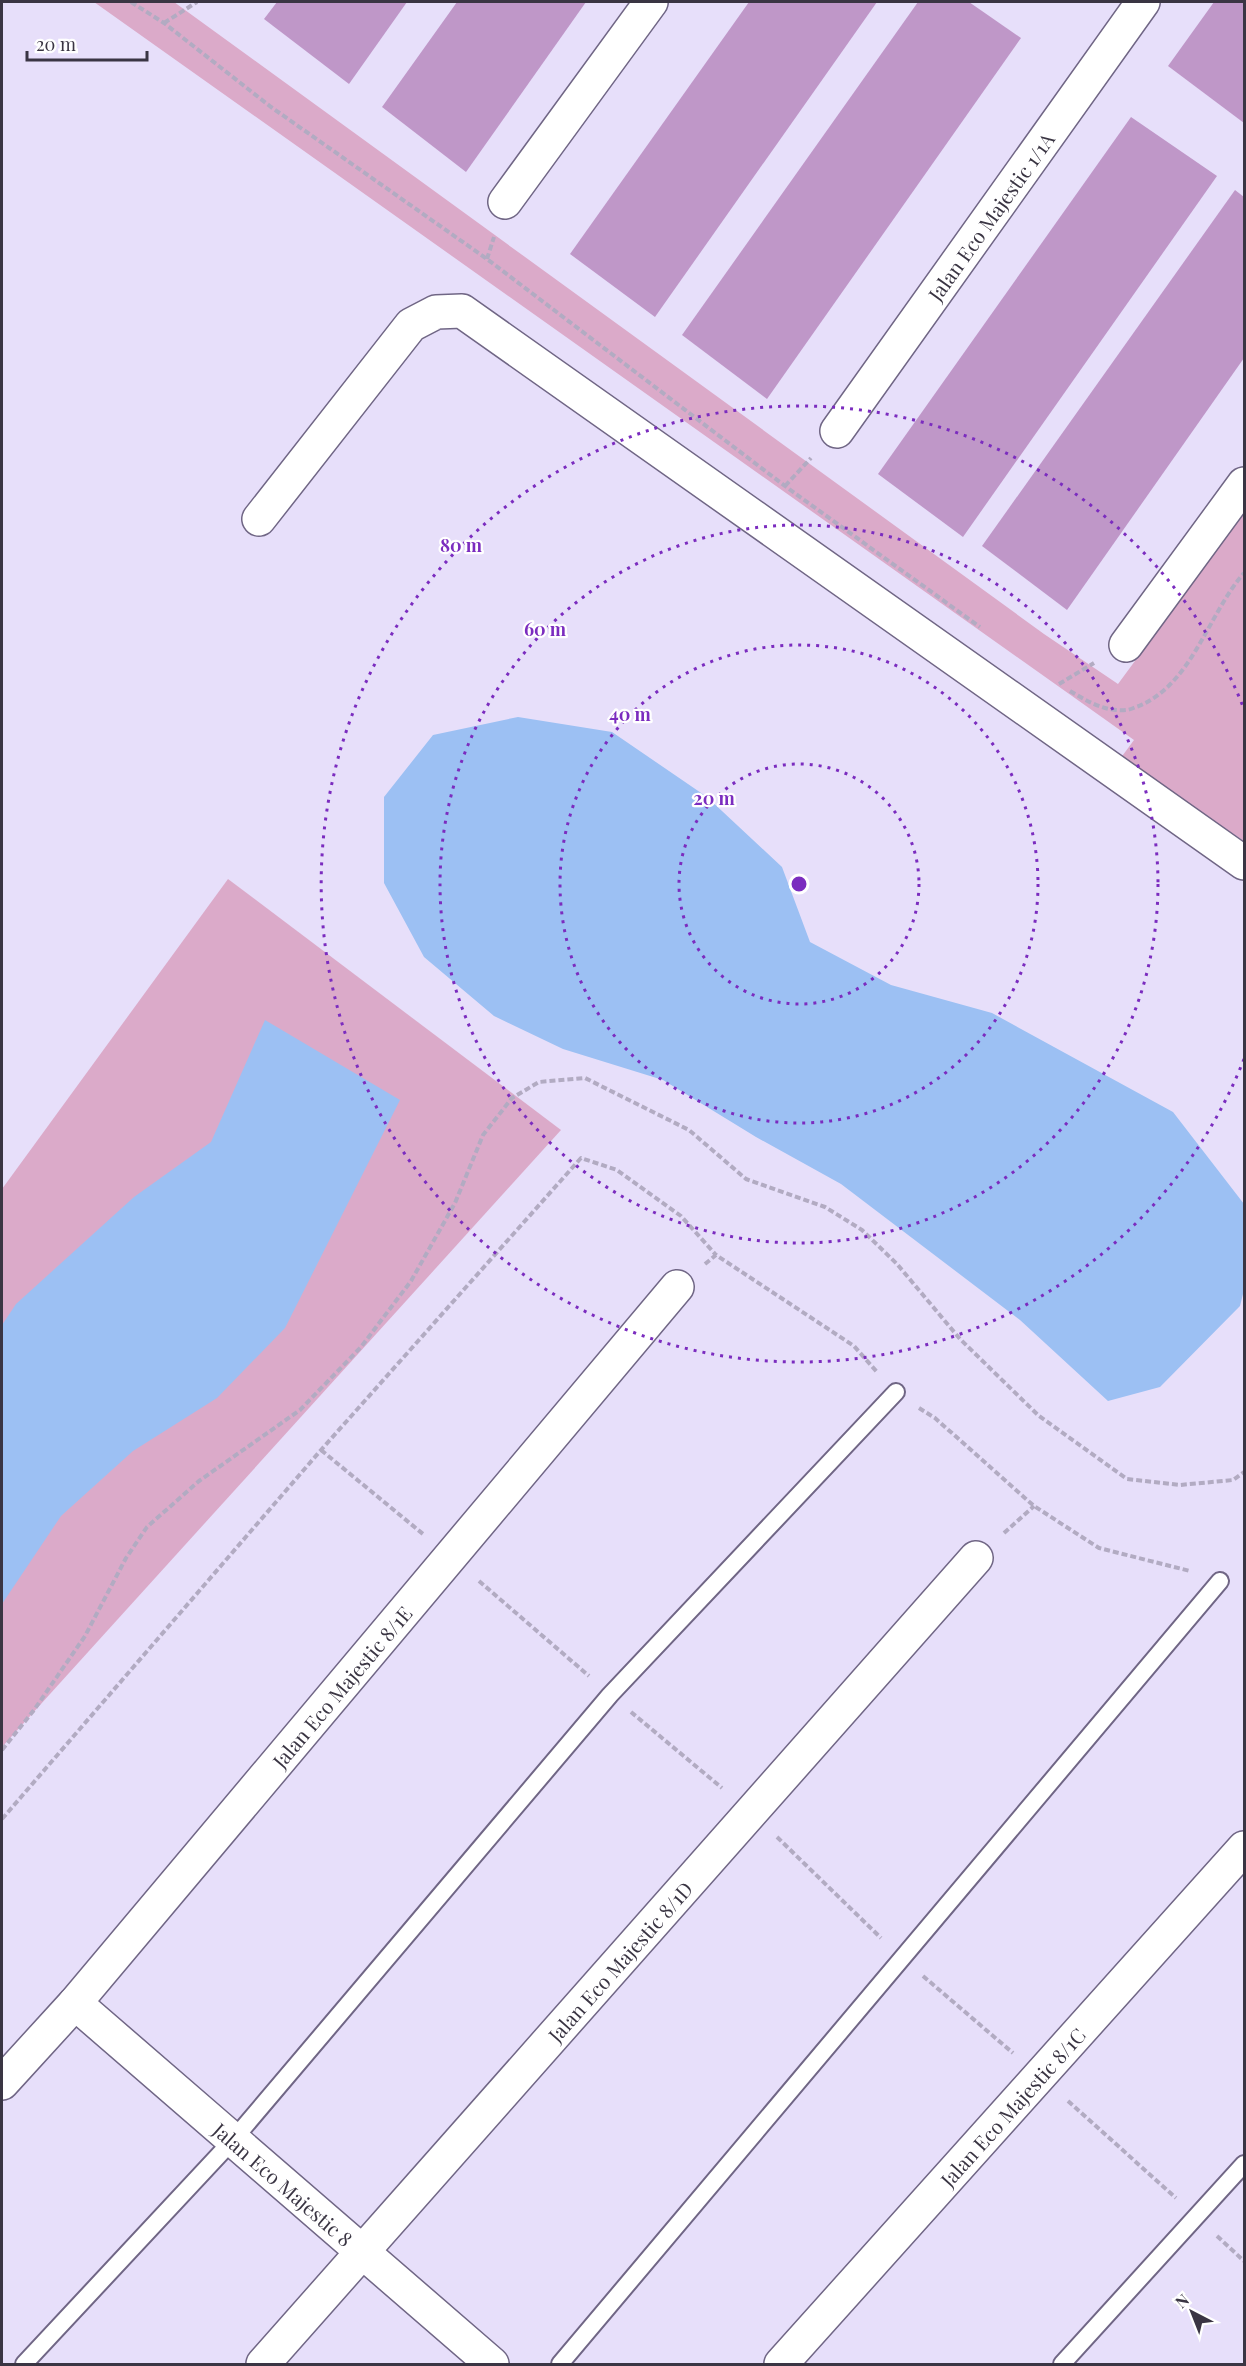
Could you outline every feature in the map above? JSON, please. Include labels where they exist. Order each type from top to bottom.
[{"type":"street","points":[[505,202],[651,2]]},
{"type":"street","name":"Jalan Eco Majestic 1/1A","points":[[837,431],[1143,2]]},
{"type":"street","points":[[259,519],[411,325],[436,312],[462,311],[1245,863]]},
{"type":"street","points":[[1126,645],[1245,484]]},
{"type":"street","name":"Jalan Eco Majestic 8/1E","points":[[2,2083],[75,2003],[677,1287]]},
{"type":"street","name":"Jalan Eco Majestic 8/1D","points":[[263,2364],[976,1558]]},
{"type":"street","name":"Jalan Eco Majestic 8/1C","points":[[781,2364],[1245,1848]]},
{"type":"street","name":"Jalan Eco Majestic 8","points":[[75,2003],[492,2364]]},
{"type":"lane","points":[[24,2364],[233,2140],[610,1695],[896,1392]]},
{"type":"lane","points":[[560,2364],[1220,1581]]},
{"type":"lane","points":[[1062,2364],[1245,2164]]},
{"type":"path","points":[[131,2],[164,23],[271,107],[487,260],[785,486],[983,630]]},
{"type":"path","points":[[164,23],[197,2]]},
{"type":"path","points":[[1049,677],[1095,706],[1127,711],[1150,701],[1166,690],[1191,657],[1233,586],[1245,573]]},
{"type":"path","points":[[2,1819],[321,1450],[581,1158],[617,1170],[681,1216],[716,1255],[854,1346],[896,1392],[935,1418],[1034,1506],[1099,1548],[1198,1573],[1220,1581]]},
{"type":"path","points":[[677,1287],[716,1255]]},
{"type":"path","points":[[321,1450],[450,1556],[610,1695],[751,1812],[901,1957],[1040,2076],[1197,2216],[1245,2262]]},
{"type":"shaded area","points":[[94,2],[174,2],[1044,634],[1118,684],[1244,513],[1244,841],[1120,759],[1134,740]]},
{"type":"shaded area","points":[[228,879],[561,1130],[2,1747],[2,1189]]},
{"type":"water","points":[[518,717],[612,732],[707,797],[782,867],[810,942],[891,985],[992,1013],[1173,1112],[1244,1204],[1244,1290],[1240,1306],[1160,1387],[1108,1401],[1020,1320],[841,1184],[756,1137],[663,1080],[563,1049],[494,1016],[424,957],[384,883],[384,797],[433,735]]},
{"type":"water","points":[[265,1020],[400,1100],[285,1328],[217,1398],[133,1451],[61,1516],[2,1604],[2,1325],[16,1304],[134,1197],[211,1142]]},
{"type":"building","points":[[277,2],[407,2],[349,84],[264,19]]},
{"type":"building","points":[[457,2],[586,2],[466,172],[382,107]]},
{"type":"building","points":[[749,2],[877,2],[655,317],[570,254]]},
{"type":"building","points":[[918,2],[969,2],[1021,38],[767,399],[682,335]]},
{"type":"building","points":[[1214,2],[1244,2],[1244,123],[1168,66]]},
{"type":"building","points":[[1131,117],[1217,176],[963,537],[878,474]]},
{"type":"building","points":[[1235,190],[1244,197],[1244,358],[1067,610],[982,546]]}]
